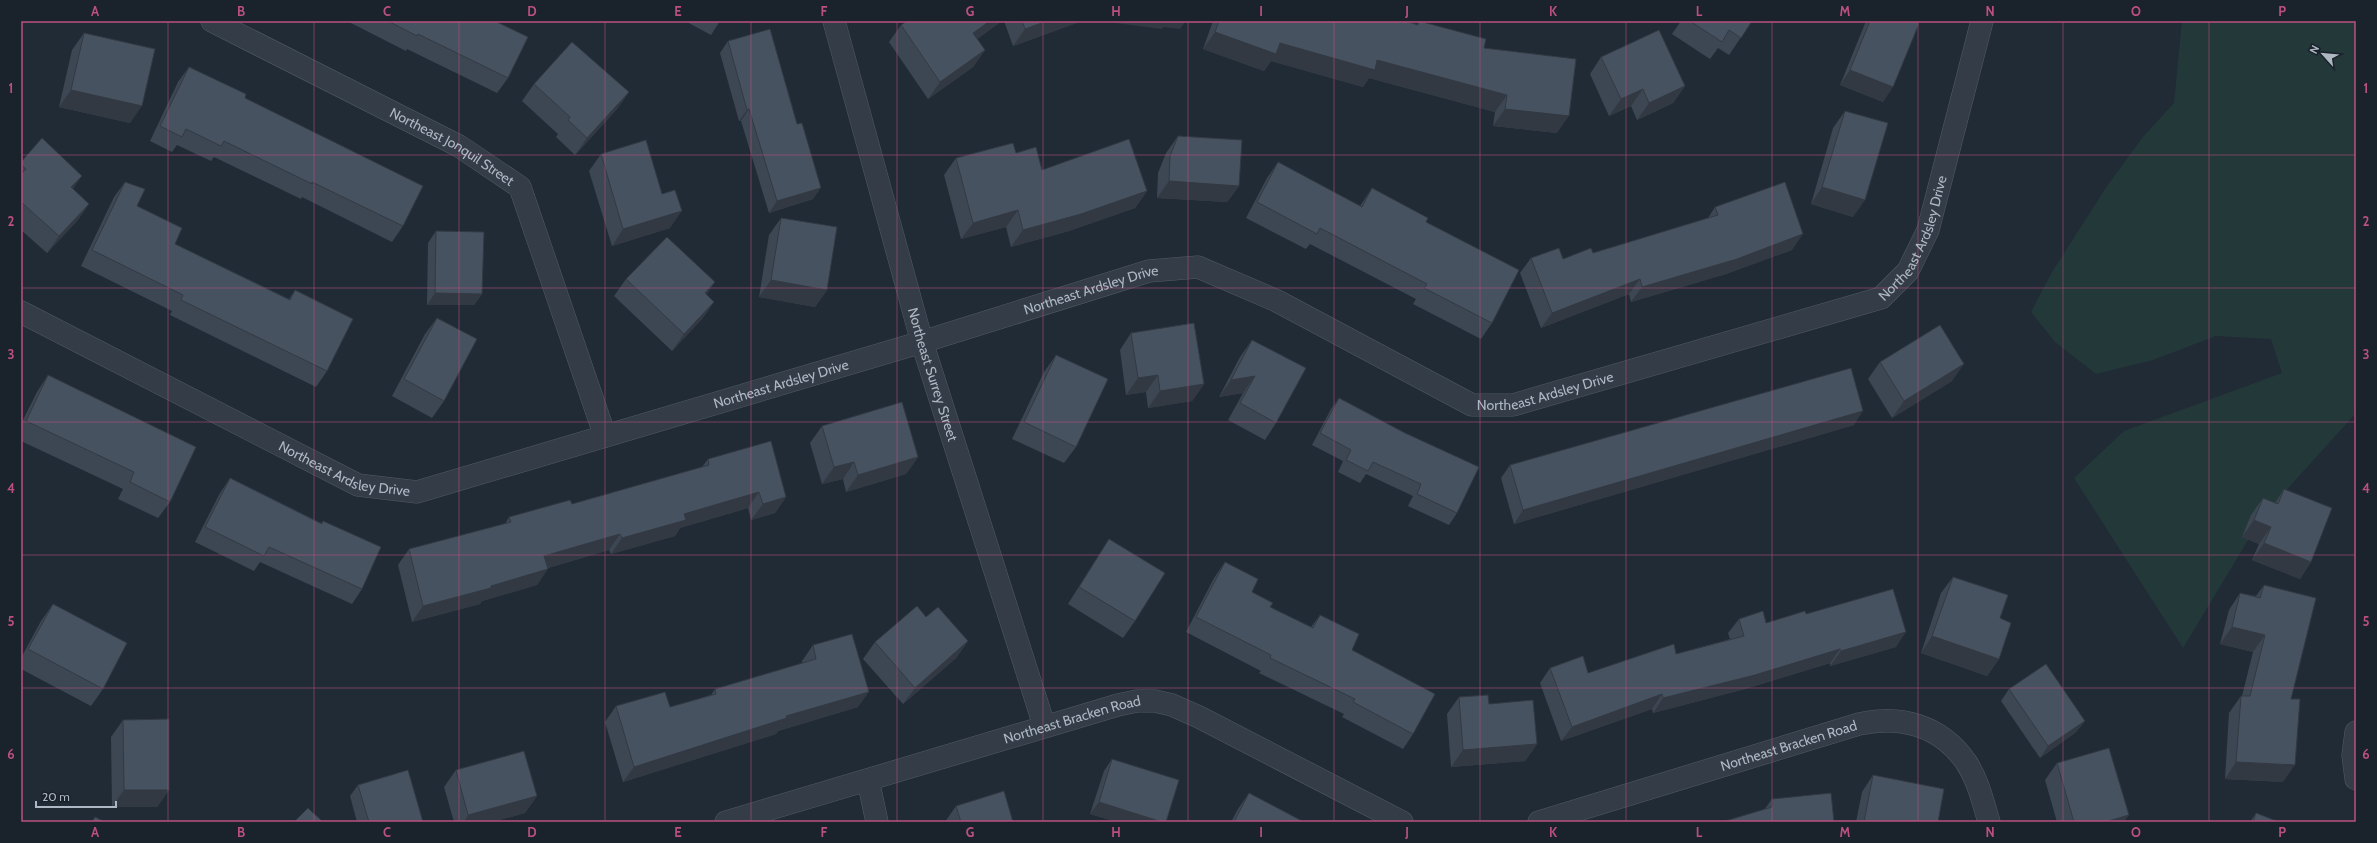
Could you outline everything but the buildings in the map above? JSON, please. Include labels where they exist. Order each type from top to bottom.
[{"type":"street","name":"Northeast Jonquil Street","points":[[212,21],[459,146],[520,187],[605,436]]},
{"type":"street","name":"Northeast Surrey Street","points":[[834,21],[922,342],[1044,725]]},
{"type":"street","name":"Northeast Ardsley Drive","points":[[21,312],[358,485],[416,492],[922,342],[1148,271],[1198,267],[1277,301],[1472,405],[1513,405],[1881,298],[1908,271],[1928,230],[1982,21]]},
{"type":"street","name":"Northeast Bracken Road","points":[[726,822],[868,780],[1044,725],[1138,701],[1156,701],[1166,703],[1199,717],[1402,822]]},
{"type":"street","name":"Northeast Bracken Road","points":[[1539,822],[1875,720],[1896,720],[1918,724],[1936,734],[1966,762],[1978,784],[1989,822]]},
{"type":"street","points":[[2356,732],[2353,756],[2356,779]]},
{"type":"street","points":[[868,780],[877,822]]},
{"type":"green space","points":[[2182,21],[2356,21],[2356,413],[2262,517],[2183,648],[2074,478],[2124,431],[2282,373],[2271,339],[2216,336],[2153,360],[2096,374],[2055,342],[2031,312],[2052,272],[2107,186],[2143,137],[2174,103]]}]
